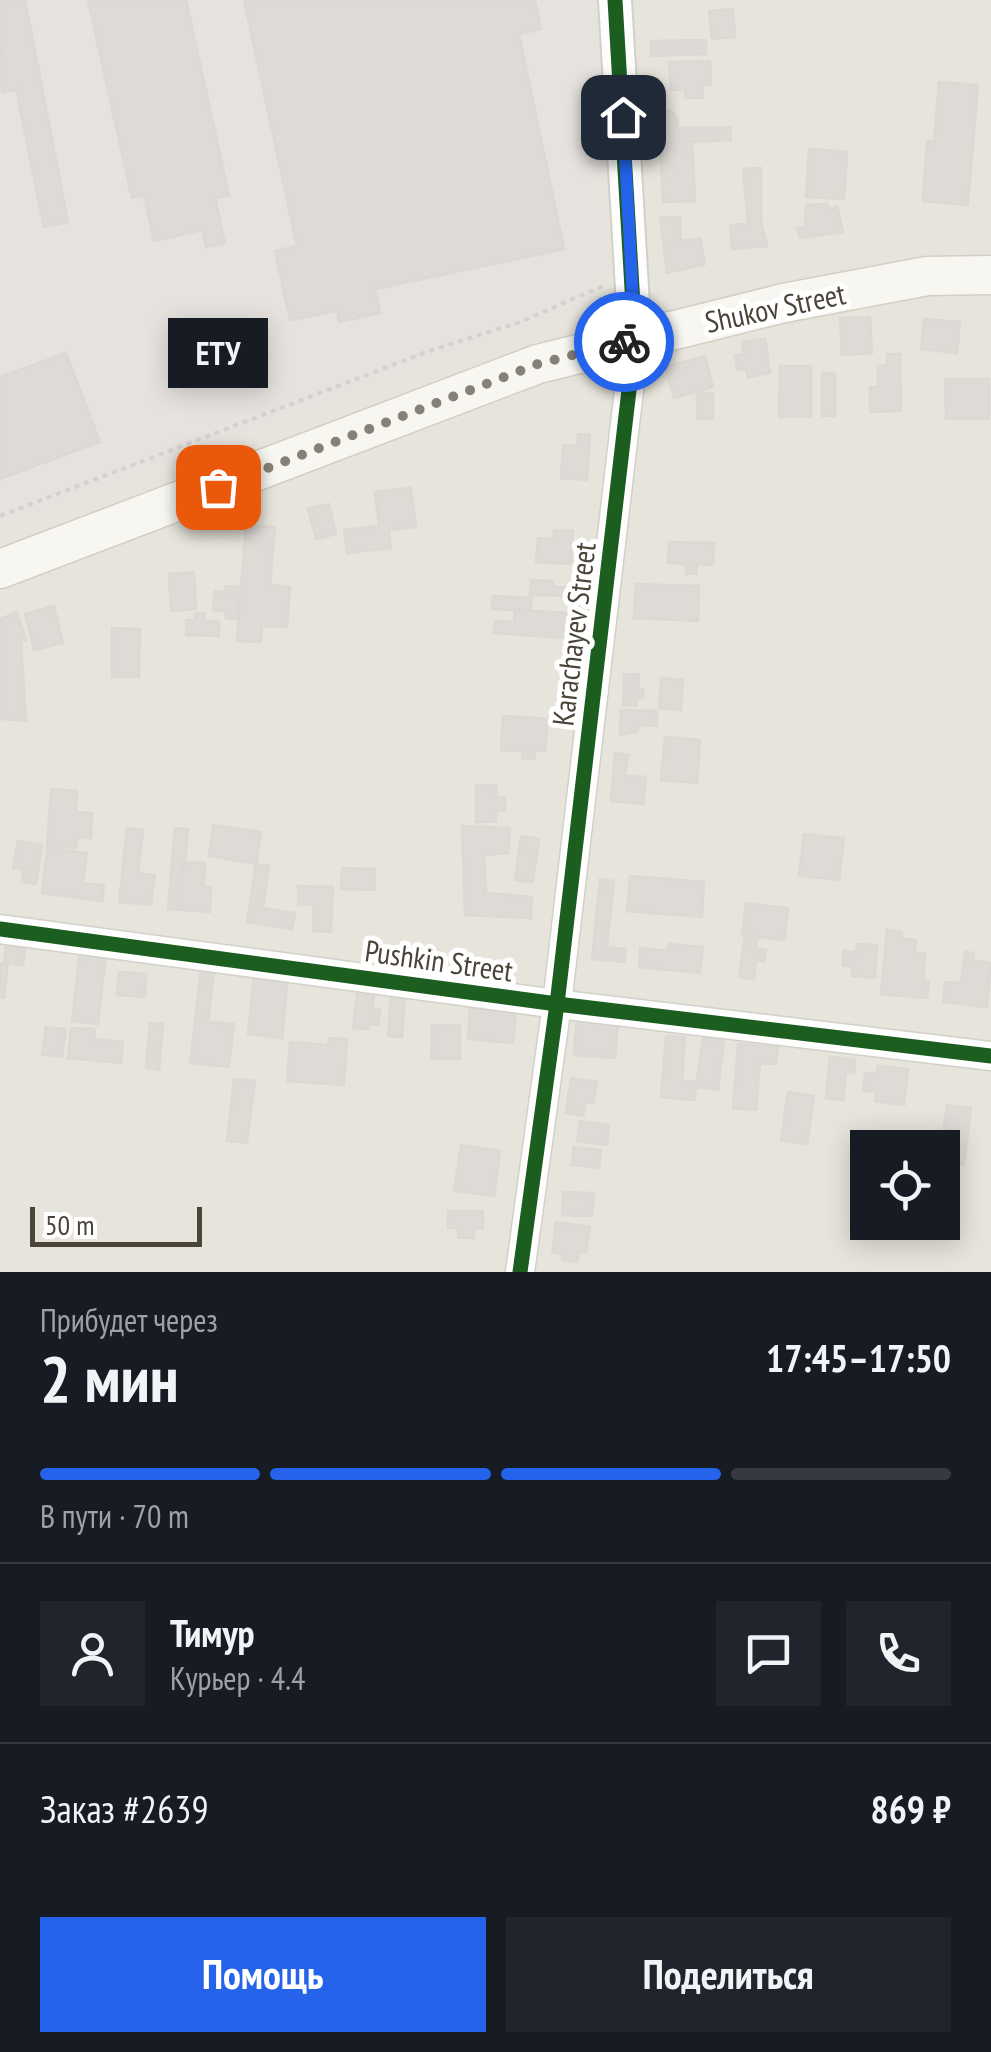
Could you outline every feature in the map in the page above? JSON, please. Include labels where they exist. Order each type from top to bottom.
[{"type":"main road","name":"Shukov Street","points":[[0,569],[538,364],[784,303],[927,276],[991,275]]},
{"type":"street","name":"Karachayev Street","points":[[520,1272],[557,1004],[635,339],[616,0]]},
{"type":"street","name":"Pushkin Street","points":[[0,929],[557,1004],[991,1056]]},
{"type":"path","points":[[0,516],[429,352],[520,322],[633,274]]},
{"type":"shaded area","points":[[0,0],[991,0],[991,1272],[0,1272]]},
{"type":"shaded area","points":[[0,0],[595,0],[609,265],[592,301],[0,528]]},
{"type":"building","points":[[0,0],[25,0],[68,222],[44,227],[16,89],[2,92]]},
{"type":"building","points":[[88,0],[186,0],[229,195],[215,198],[225,243],[206,247],[202,230],[154,241],[144,195],[132,198]]},
{"type":"building","points":[[244,0],[535,0],[541,29],[519,34],[564,249],[375,289],[380,313],[339,322],[337,311],[290,320],[275,251],[297,246]]},
{"type":"building","points":[[733,9],[735,37],[712,39],[709,11]]},
{"type":"building","points":[[706,40],[706,54],[651,56],[651,41]]},
{"type":"building","points":[[710,61],[711,85],[702,85],[703,98],[685,98],[685,90],[671,90],[669,62]]},
{"type":"building","points":[[939,82],[978,85],[968,205],[923,201],[927,141],[934,141]]},
{"type":"building","points":[[659,111],[671,111],[677,117],[678,128],[730,127],[731,140],[660,143]]},
{"type":"building","points":[[692,141],[695,201],[663,202],[660,143]]},
{"type":"building","points":[[809,149],[847,152],[844,199],[806,197]]},
{"type":"building","points":[[761,168],[761,222],[767,246],[732,249],[730,225],[748,224],[743,169]]},
{"type":"building","points":[[827,204],[829,209],[837,206],[843,232],[800,238],[797,229],[805,227],[806,205]]},
{"type":"building","points":[[660,217],[680,217],[681,241],[700,238],[705,264],[667,273]]},
{"type":"building","points":[[870,317],[872,353],[842,355],[840,318]]},
{"type":"building","points":[[924,319],[960,322],[957,353],[921,349]]},
{"type":"building","points":[[765,339],[770,373],[748,377],[746,369],[737,370],[735,355],[744,354],[742,342]]},
{"type":"building","points":[[66,353],[100,442],[0,479],[0,377]]},
{"type":"building","points":[[887,354],[900,354],[901,411],[870,412],[870,387],[878,387],[878,366],[887,366]]},
{"type":"building","points":[[705,356],[713,387],[674,398],[665,367]]},
{"type":"building","points":[[780,366],[811,366],[811,417],[779,417]]},
{"type":"building","points":[[822,373],[835,373],[835,416],[822,416]]},
{"type":"building","points":[[945,379],[989,379],[989,419],[946,419]]},
{"type":"building","points":[[697,393],[713,393],[713,419],[697,419]]},
{"type":"building","points":[[578,434],[590,435],[587,480],[561,478],[563,445],[577,446]]},
{"type":"building","points":[[411,488],[416,527],[389,530],[391,548],[347,553],[344,530],[379,526],[375,492]]},
{"type":"building","points":[[329,504],[336,534],[316,539],[308,509]]},
{"type":"building","points":[[246,525],[275,527],[270,585],[290,587],[287,627],[262,626],[261,642],[237,641]]},
{"type":"building","points":[[554,530],[573,531],[571,564],[536,562],[538,538],[553,539]]},
{"type":"building","points":[[669,542],[714,543],[713,565],[697,564],[696,574],[686,574],[686,564],[668,563]]},
{"type":"building","points":[[194,572],[196,609],[171,611],[169,574]]},
{"type":"building","points":[[531,580],[553,581],[553,587],[571,588],[571,596],[530,595]]},
{"type":"building","points":[[636,584],[699,586],[698,621],[634,618]]},
{"type":"building","points":[[226,586],[240,587],[237,619],[226,618],[226,611],[213,610],[215,591],[225,592]]},
{"type":"building","points":[[493,596],[532,598],[531,611],[492,609]]},
{"type":"building","points":[[54,606],[63,643],[34,650],[25,614]]},
{"type":"building","points":[[515,610],[567,613],[566,638],[494,633],[495,621],[514,622]]},
{"type":"building","points":[[17,612],[26,640],[21,641],[26,721],[0,719],[0,619]]},
{"type":"building","points":[[195,613],[205,613],[205,621],[219,621],[219,636],[186,635],[186,620],[195,620]]},
{"type":"building","points":[[112,628],[140,629],[139,677],[112,677]]},
{"type":"building","points":[[624,674],[639,674],[638,689],[643,689],[643,698],[636,698],[636,706],[623,705]]},
{"type":"building","points":[[661,678],[683,680],[681,710],[659,708]]},
{"type":"building","points":[[621,710],[657,711],[657,726],[638,725],[638,731],[620,735]]},
{"type":"building","points":[[503,716],[548,719],[545,751],[535,751],[534,759],[522,758],[522,751],[501,750]]},
{"type":"building","points":[[665,737],[700,740],[697,783],[661,780]]},
{"type":"building","points":[[615,753],[628,755],[625,776],[646,777],[643,804],[611,801]]},
{"type":"building","points":[[476,785],[496,785],[496,797],[505,797],[505,811],[496,811],[496,822],[476,822]]},
{"type":"building","points":[[51,789],[77,791],[76,812],[92,813],[91,838],[77,837],[76,848],[47,846]]},
{"type":"building","points":[[213,825],[261,832],[256,864],[209,856]]},
{"type":"building","points":[[462,826],[510,828],[508,853],[484,855],[486,893],[532,897],[531,918],[465,915]]},
{"type":"building","points":[[127,828],[143,830],[138,873],[155,875],[151,905],[119,902]]},
{"type":"building","points":[[175,828],[188,829],[181,910],[168,909]]},
{"type":"building","points":[[804,834],[844,838],[839,880],[799,876]]},
{"type":"building","points":[[521,836],[539,839],[533,882],[515,880]]},
{"type":"building","points":[[18,841],[42,845],[36,884],[22,882],[24,869],[13,868]]},
{"type":"building","points":[[47,848],[87,853],[83,883],[104,885],[102,901],[42,893]]},
{"type":"building","points":[[183,862],[205,863],[204,887],[211,887],[210,912],[181,910]]},
{"type":"building","points":[[256,864],[269,866],[263,908],[295,913],[292,929],[247,922]]},
{"type":"building","points":[[342,868],[375,869],[374,890],[341,889]]},
{"type":"building","points":[[630,876],[704,882],[702,917],[627,911]]},
{"type":"building","points":[[600,879],[614,881],[607,947],[626,949],[624,962],[592,959]]},
{"type":"building","points":[[298,886],[333,887],[331,932],[313,931],[314,905],[298,905]]},
{"type":"building","points":[[746,903],[788,908],[784,940],[742,935]]},
{"type":"building","points":[[887,930],[902,932],[902,939],[916,940],[915,952],[925,953],[923,980],[929,981],[927,998],[881,994]]},
{"type":"building","points":[[745,935],[757,937],[756,948],[766,950],[764,961],[756,960],[754,979],[739,977]]},
{"type":"building","points":[[669,944],[703,947],[700,973],[639,967],[640,948],[668,951]]},
{"type":"building","points":[[857,944],[877,945],[875,978],[852,976],[853,966],[843,966],[843,951],[856,952]]},
{"type":"building","points":[[6,945],[25,947],[23,965],[4,963]]},
{"type":"building","points":[[80,951],[106,954],[98,1024],[72,1021]]},
{"type":"building","points":[[965,952],[974,953],[973,960],[991,963],[987,1007],[943,1002],[945,982],[961,983]]},
{"type":"building","points":[[0,963],[8,964],[4,998],[0,998]]},
{"type":"building","points":[[201,970],[214,972],[208,1022],[234,1024],[229,1067],[190,1063]]},
{"type":"building","points":[[119,972],[146,974],[145,997],[117,995]]},
{"type":"building","points":[[254,972],[288,976],[282,1038],[248,1034]]},
{"type":"building","points":[[357,994],[374,996],[372,1008],[380,1009],[378,1025],[353,1028]]},
{"type":"building","points":[[391,995],[405,996],[402,1037],[388,1036]]},
{"type":"building","points":[[470,1007],[516,1011],[513,1043],[468,1039]]},
{"type":"building","points":[[577,1018],[618,1022],[615,1058],[574,1055]]},
{"type":"building","points":[[150,1023],[163,1024],[159,1070],[146,1068]]},
{"type":"building","points":[[432,1025],[460,1026],[460,1059],[431,1059]]},
{"type":"building","points":[[46,1027],[66,1029],[62,1057],[42,1055]]},
{"type":"building","points":[[71,1028],[95,1029],[94,1039],[123,1042],[121,1063],[68,1058]]},
{"type":"building","points":[[666,1036],[685,1037],[682,1081],[696,1082],[695,1100],[661,1097]]},
{"type":"building","points":[[329,1038],[347,1039],[344,1085],[287,1081],[290,1042],[328,1045]]},
{"type":"building","points":[[703,1038],[724,1041],[718,1090],[696,1087]]},
{"type":"building","points":[[738,1044],[778,1047],[776,1064],[760,1063],[756,1110],[733,1108]]},
{"type":"building","points":[[830,1057],[855,1060],[854,1073],[846,1073],[843,1100],[826,1098]]},
{"type":"building","points":[[878,1066],[908,1069],[904,1105],[875,1101],[876,1092],[863,1091],[865,1073],[877,1074]]},
{"type":"building","points":[[571,1078],[597,1082],[593,1103],[586,1102],[583,1116],[566,1113]]},
{"type":"building","points":[[234,1079],[255,1081],[247,1143],[227,1141]]},
{"type":"building","points":[[788,1092],[814,1096],[807,1144],[781,1140]]},
{"type":"building","points":[[947,1105],[971,1108],[964,1165],[960,1164],[960,1130],[944,1130]]},
{"type":"building","points":[[580,1121],[609,1125],[607,1145],[577,1141]]},
{"type":"building","points":[[461,1145],[500,1151],[494,1196],[454,1191]]},
{"type":"building","points":[[574,1147],[601,1150],[599,1168],[572,1165]]},
{"type":"building","points":[[563,1192],[594,1193],[592,1216],[562,1215]]},
{"type":"building","points":[[448,1211],[483,1211],[483,1228],[474,1228],[474,1238],[458,1238],[458,1228],[448,1228]]},
{"type":"building","points":[[556,1222],[590,1227],[586,1252],[579,1251],[577,1262],[562,1260],[562,1254],[552,1252]]},
{"type":"cycle path","points":[[520,1272],[557,1004],[635,339],[615,0]]},
{"type":"cycle path","points":[[0,929],[557,1004],[991,1056]]},
{"type":"way so far","points":[[218,487],[538,364],[624,342]]},
{"type":"place","name":"ЕТУ","points":[[218,487]]},
{"type":"route","points":[[623,117],[635,339],[624,342]]}]
